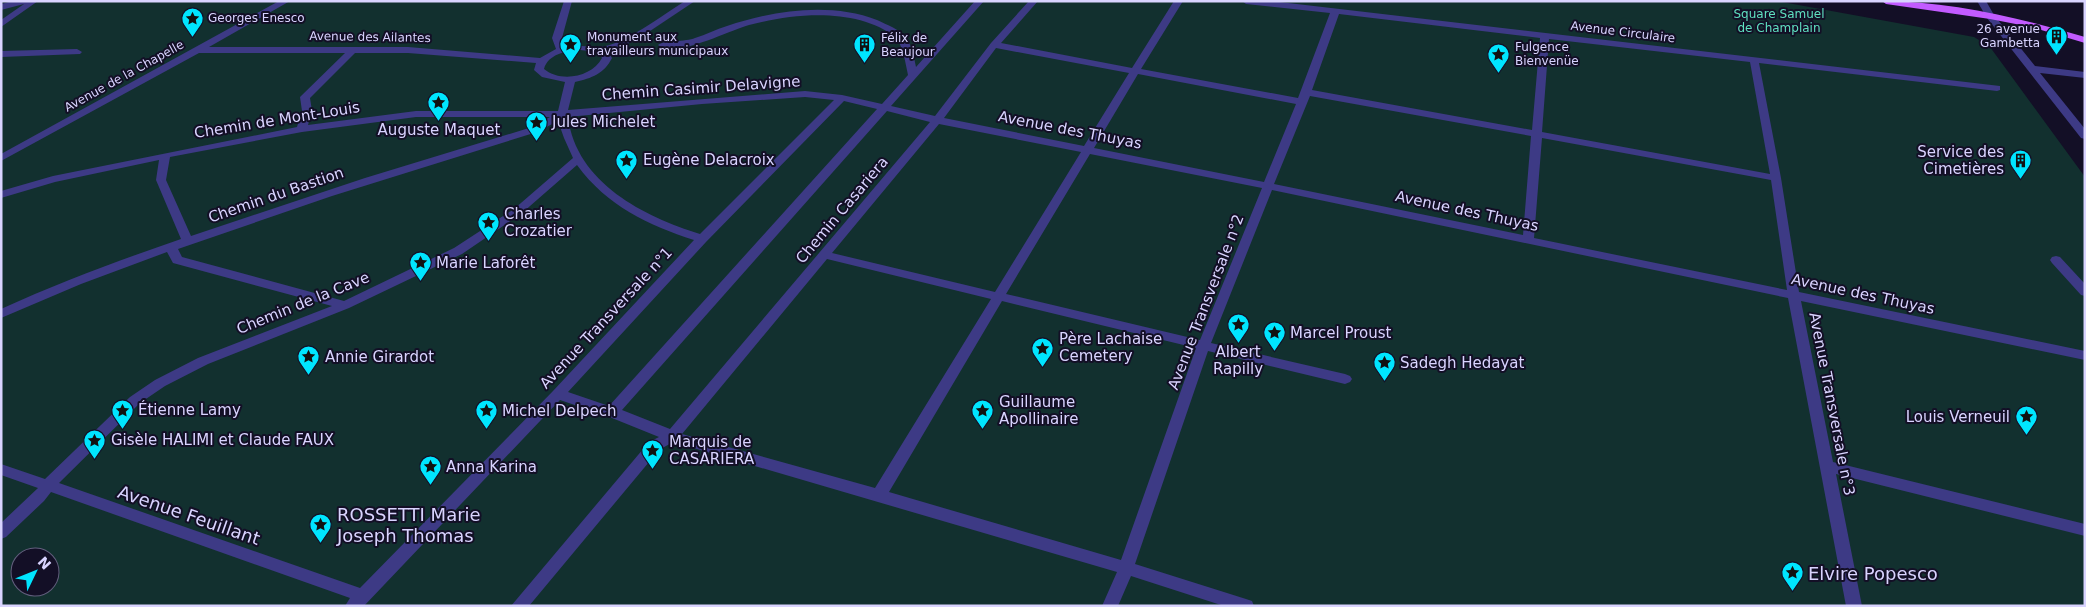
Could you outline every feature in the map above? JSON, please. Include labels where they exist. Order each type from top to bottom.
[{"type":"main road","points":[[1886,1],[1990,16],[2033,25],[2085,40]]},
{"type":"street","points":[[1,7],[26,1]]},
{"type":"street","points":[[1,24],[34,1]]},
{"type":"street","name":"Avenue de la Chapelle","points":[[1,158],[286,1]]},
{"type":"street","points":[[561,50],[557,38],[568,1]]},
{"type":"street","points":[[601,50],[608,58],[601,68],[585,76],[571,79],[552,79],[539,70],[542,61],[561,50],[580,47],[601,50],[632,39],[691,1]]},
{"type":"street","points":[[612,412],[980,1]]},
{"type":"street","name":"Chemin Casariera","points":[[519,606],[654,446],[672,436],[937,120],[994,45],[1034,1]]},
{"type":"street","points":[[879,495],[1179,1]]},
{"type":"street","name":"Avenue Circulaire","points":[[1246,1],[1996,88]]},
{"type":"street","points":[[1981,1],[1990,16],[2085,136]]},
{"type":"street","name":"Avenue Transversale n°2","points":[[1110,606],[1126,568],[1204,345],[1269,186],[1335,12]]},
{"type":"street","points":[[664,45],[686,44],[730,28],[775,16],[835,13],[875,21],[893,30],[903,38],[913,75]]},
{"type":"street","points":[[1528,240],[1546,35]]},
{"type":"street","points":[[994,45],[1135,71],[1537,134],[1776,178]]},
{"type":"street","points":[[302,129],[307,111],[305,97],[354,49]]},
{"type":"street","name":"Avenue des Ailantes","points":[[196,50],[354,49],[458,53],[542,61]]},
{"type":"street","points":[[1,54],[78,52]]},
{"type":"street","name":"Avenue Transversale n°3","points":[[1754,60],[1776,178],[1794,296],[1854,606]]},
{"type":"street","points":[[2033,69],[2085,75]]},
{"type":"street","points":[[571,79],[563,114],[566,132],[578,159],[614,200],[640,216],[702,239]]},
{"type":"street","name":"Chemin Casimir Delavigne","points":[[563,114],[702,100],[805,94],[842,98]]},
{"type":"street","name":"Avenue des Thuyas","points":[[842,98],[937,120],[1269,186],[2085,356]]},
{"type":"street","name":"Avenue Transversale n°1","points":[[358,601],[558,394],[702,239],[842,98]]},
{"type":"street","name":"Chemin de Mont-Louis","points":[[1,195],[53,179],[302,129],[416,114],[563,114]]},
{"type":"street","name":"Chemin du Bastion","points":[[1,314],[96,274],[187,241],[288,206],[533,130],[563,114]]},
{"type":"street","points":[[165,155],[161,180],[187,241]]},
{"type":"street","name":"Chemin de la Cave","points":[[1,533],[135,400],[160,383],[203,361],[345,305],[425,268],[490,230],[518,211],[578,159]]},
{"type":"street","points":[[171,247],[177,260],[345,305]]},
{"type":"street","points":[[824,255],[1345,379]]},
{"type":"street","points":[[2056,260],[2085,292]]},
{"type":"street","points":[[558,394],[612,412],[672,436],[1126,568],[1246,606]]},
{"type":"street","points":[[1827,466],[2085,530]]},
{"type":"street","name":"Avenue Feuillant","points":[[1,469],[358,601]]},
{"type":"green space","name":"Père Lachaise Cemetery","points":[[1,1],[1777,1],[1974,37],[1990,47],[2085,177],[2085,606],[1,606]]},
{"type":"place","name":"Georges Enesco","points":[[192,37]]},
{"type":"place","name":"26 avenue Gambetta","points":[[2056,55]]},
{"type":"place","name":"Monument aux travailleurs municipaux","points":[[571,63]]},
{"type":"place","name":"Félix de Beaujour","points":[[865,64]]},
{"type":"place","name":"Fulgence Bienvenüe","points":[[1499,73]]},
{"type":"place","name":"Auguste Maquet","points":[[439,121]]},
{"type":"place","name":"Jules Michelet","points":[[536,141]]},
{"type":"place","name":"Eugène Delacroix","points":[[627,179]]},
{"type":"place","name":"Service des Cimetières","points":[[2020,180]]},
{"type":"place","name":"Charles Crozatier","points":[[488,242]]},
{"type":"place","name":"Marie Laforêt","points":[[420,282]]},
{"type":"place","name":"Albert Rapilly","points":[[1238,343]]},
{"type":"place","name":"Marcel Proust","points":[[1274,352]]},
{"type":"place","name":"Père Lachaise Cemetery","points":[[1043,367]]},
{"type":"place","name":"Annie Girardot","points":[[309,376]]},
{"type":"place","name":"Sadegh Hedayat","points":[[1384,382]]},
{"type":"place","name":"Étienne Lamy","points":[[122,429]]},
{"type":"place","name":"Michel Delpech","points":[[486,430]]},
{"type":"place","name":"Guillaume Apollinaire","points":[[983,430]]},
{"type":"place","name":"Louis Verneuil","points":[[2026,436]]},
{"type":"place","name":"Gisèle HALIMI et Claude FAUX","points":[[95,459]]},
{"type":"place","name":"Marquis de CASARIERA","points":[[653,470]]},
{"type":"place","name":"Anna Karina","points":[[430,486]]},
{"type":"place","name":"ROSSETTI Marie Joseph Thomas","points":[[321,543]]},
{"type":"place","name":"Elvire Popesco","points":[[1792,592]]},
{"type":"park label","name":"Square Samuel de Champlain","points":[[1779,21]]}]
